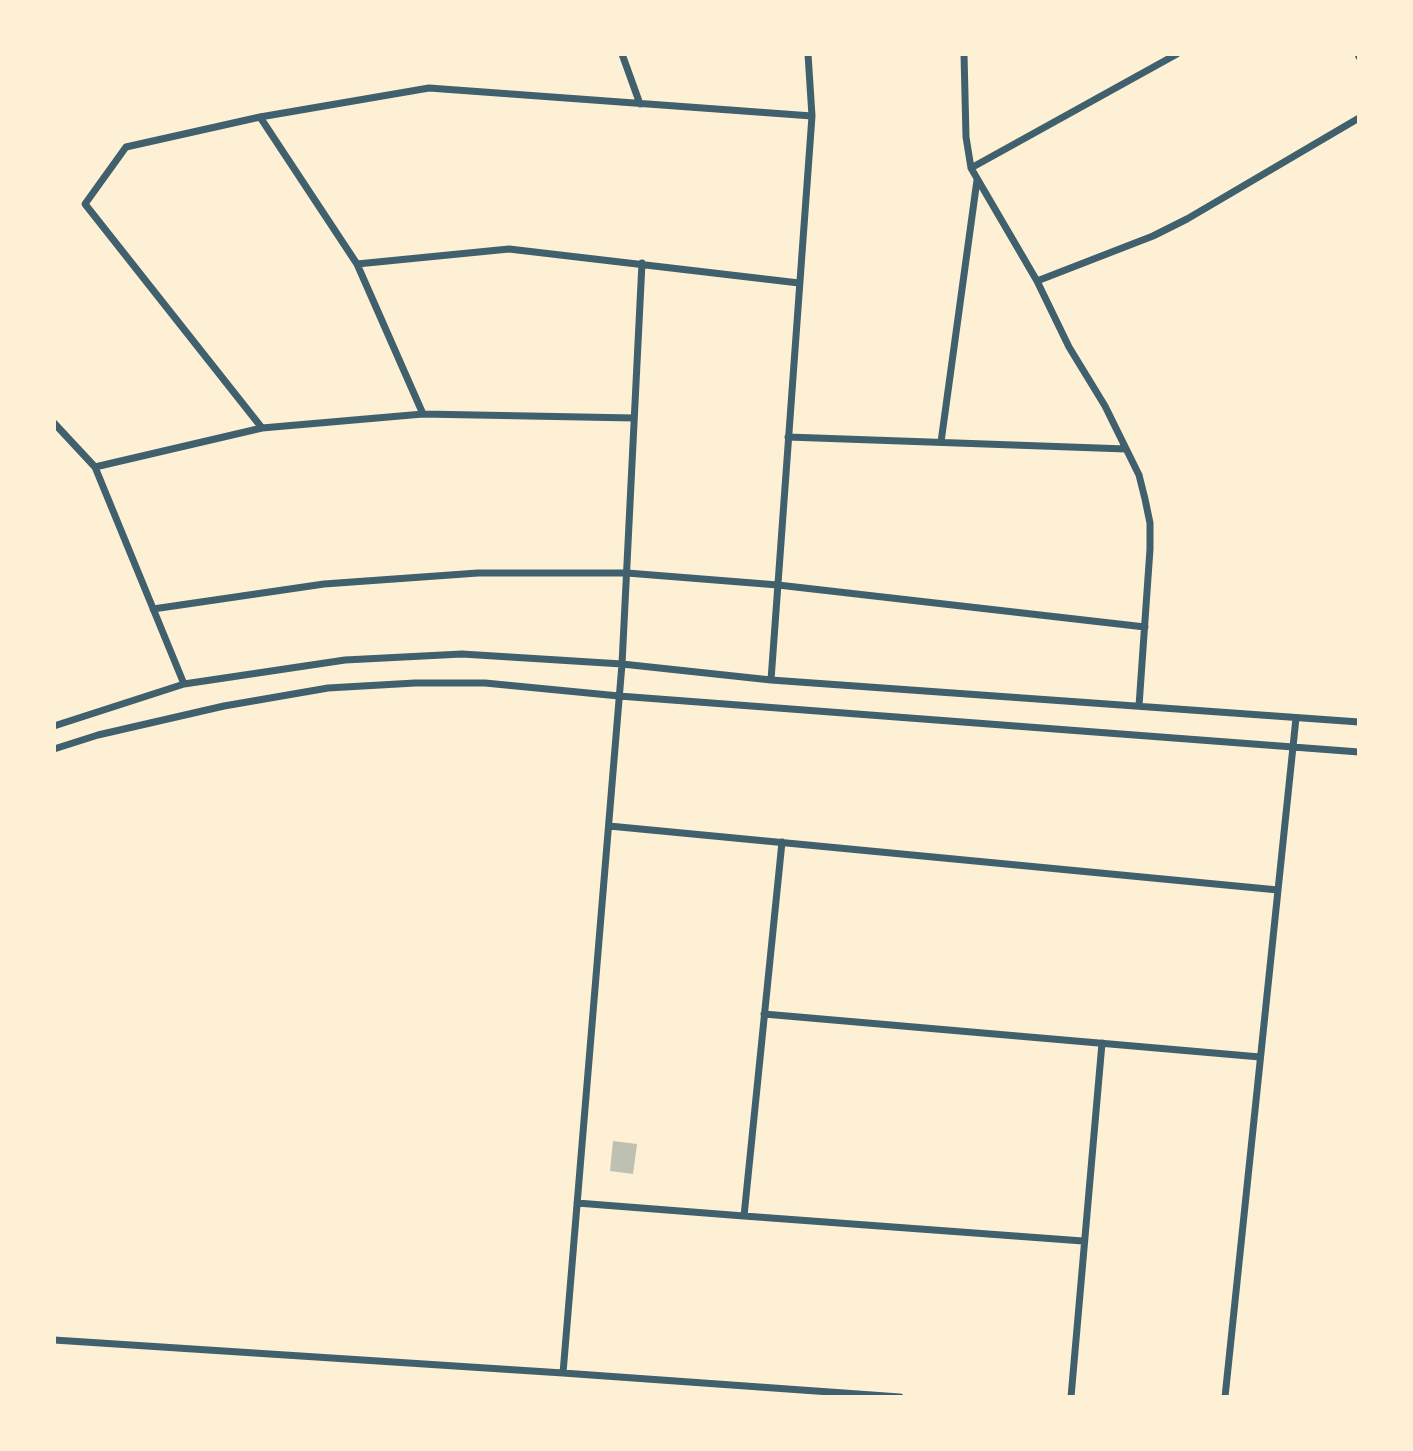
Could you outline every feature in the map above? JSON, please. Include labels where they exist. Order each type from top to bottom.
[{"type":"street","points":[[622,54],[640,104]]},
{"type":"street","points":[[771,680],[812,116],[808,54]]},
{"type":"street","points":[[964,54],[966,137],[971,168],[1037,281],[1139,475],[1150,523],[1139,706]]},
{"type":"street","points":[[971,168],[1177,54]]},
{"type":"street","points":[[262,428],[85,204],[126,146],[260,117],[429,88],[812,116]]},
{"type":"street","points":[[260,117],[357,264],[423,414]]},
{"type":"street","points":[[1037,281],[1175,225],[1359,118]]},
{"type":"street","points":[[941,442],[976,180]]},
{"type":"street","points":[[357,264],[509,249],[799,283]]},
{"type":"street","points":[[563,1373],[622,664],[642,263]]},
{"type":"street","points":[[95,467],[262,428],[423,414],[634,418]]},
{"type":"street","points":[[54,423],[95,467],[184,684]]},
{"type":"street","points":[[788,437],[1126,449]]},
{"type":"street","points":[[153,609],[324,584],[465,573],[627,573],[778,585],[1145,627]]},
{"type":"street","points":[[54,726],[184,684],[345,660],[462,654],[622,664],[771,680],[1359,722]]},
{"type":"street","points":[[54,749],[98,735],[224,706],[328,688],[415,683],[485,683],[1359,752]]},
{"type":"street","points":[[1225,1397],[1296,718]]},
{"type":"street","points":[[608,826],[1278,890]]},
{"type":"street","points":[[744,1216],[782,842]]},
{"type":"street","points":[[764,1014],[1260,1056]]},
{"type":"street","points":[[1071,1397],[1102,1043]]},
{"type":"street","points":[[577,1203],[1083,1241]]},
{"type":"street","points":[[54,1340],[900,1397]]},
{"type":"building","points":[[613,1141],[637,1144],[633,1174],[610,1171]]}]
